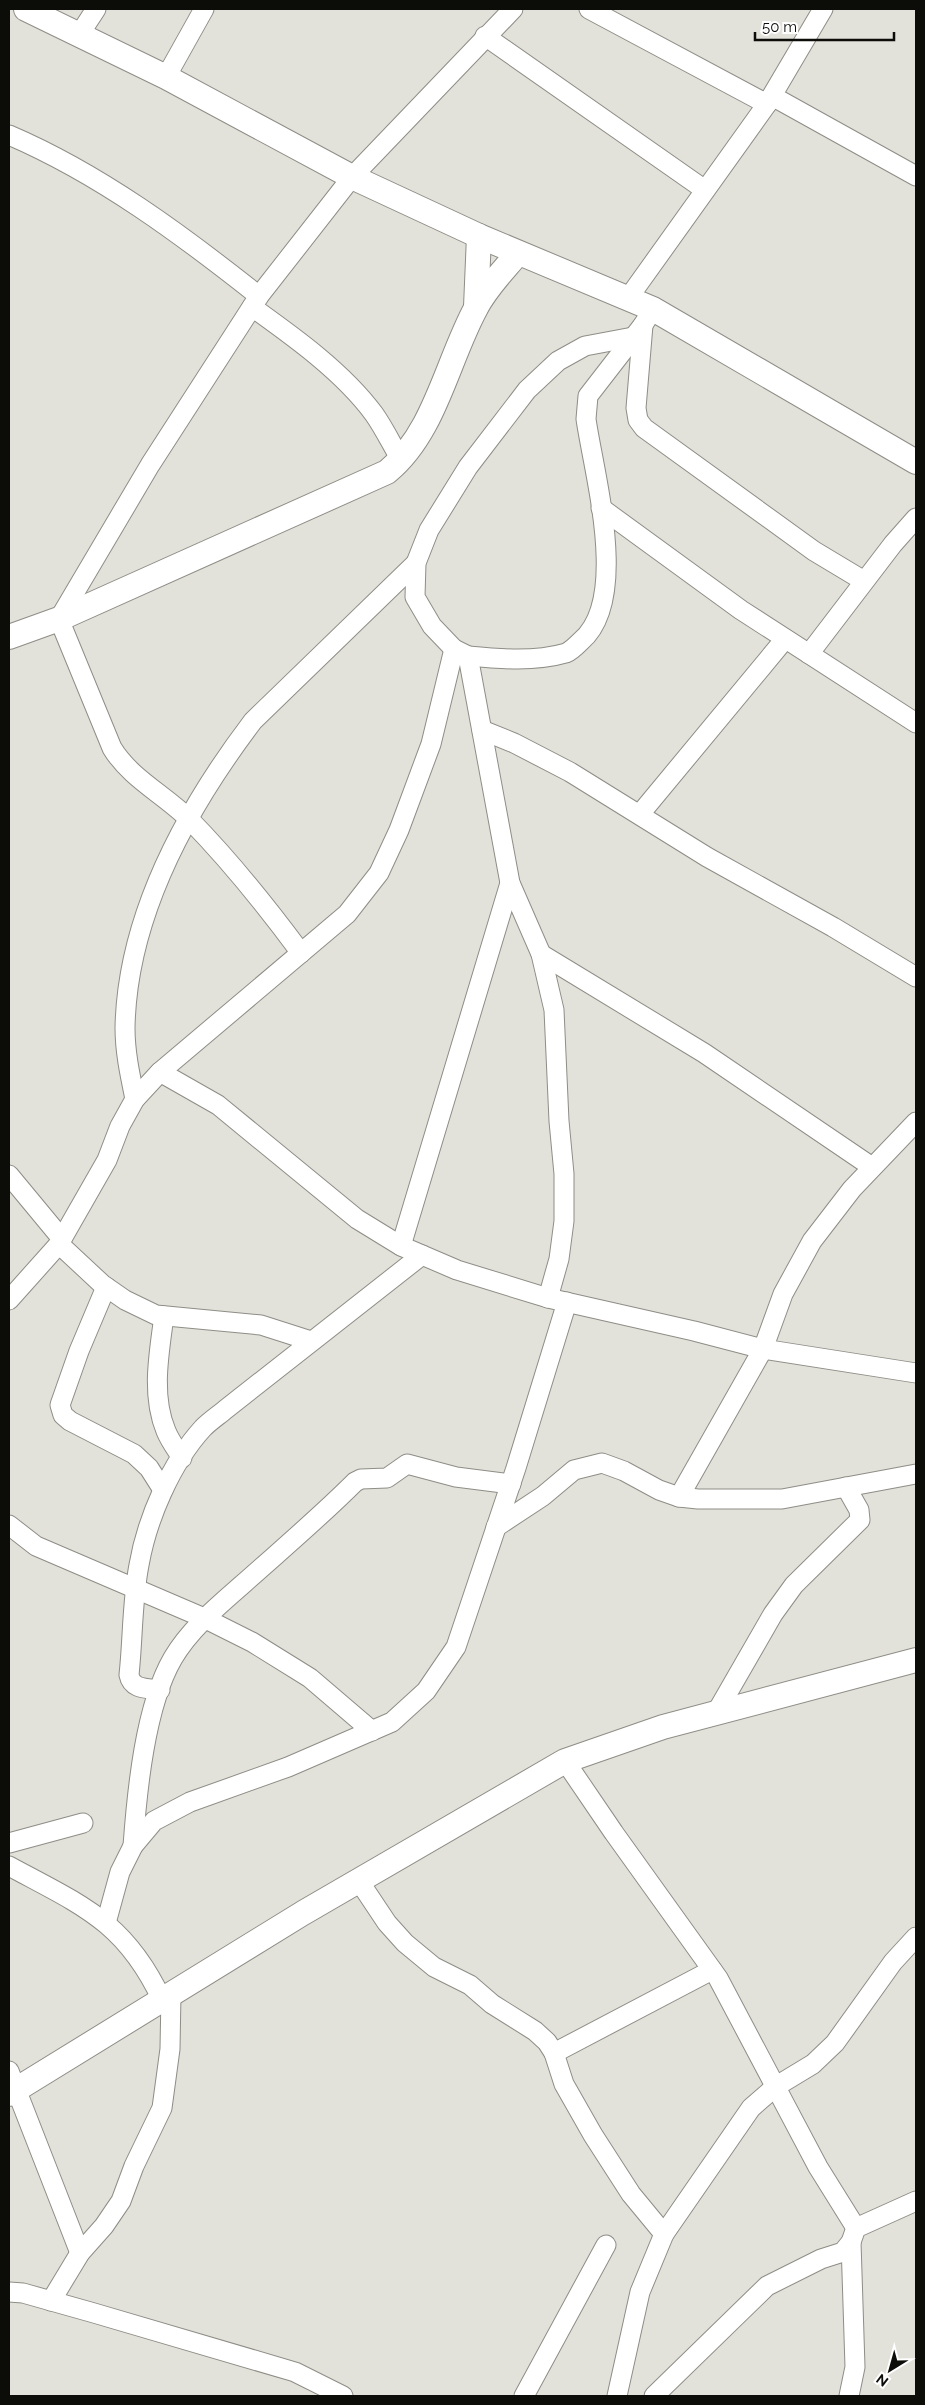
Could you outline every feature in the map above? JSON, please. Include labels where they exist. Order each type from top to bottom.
[{"type":"street","points":[[26,9],[166,77],[352,177],[518,253],[629,297],[643,323],[636,408],[638,420],[644,428],[791,535],[864,581]]},
{"type":"street","points":[[79,34],[96,9]]},
{"type":"street","points":[[166,77],[204,9]]},
{"type":"street","points":[[59,619],[150,465],[255,302],[352,177],[485,36],[513,9]]},
{"type":"street","points":[[589,9],[916,176]]},
{"type":"street","points":[[629,297],[769,100],[823,9]]},
{"type":"street","points":[[485,36],[705,190]]},
{"type":"street","points":[[9,136],[33,146],[95,180],[177,233],[336,373],[373,413],[402,460]]},
{"type":"street","points":[[476,307],[479,236]]},
{"type":"street","points":[[9,638],[59,619],[387,472],[402,460],[417,438],[476,307],[518,253]]},
{"type":"street","points":[[643,323],[588,396],[586,419],[608,563],[602,606],[590,634],[568,652],[507,660],[461,652],[432,626],[414,597],[416,563],[429,530],[468,467],[527,390],[558,361],[585,346],[643,323],[916,462]]},
{"type":"street","points":[[601,508],[662,554],[784,639],[916,723]]},
{"type":"street","points":[[809,654],[864,581],[916,518]]},
{"type":"street","points":[[135,1099],[127,1062],[125,1028],[135,956],[145,917],[167,861],[189,820],[253,721],[416,563]]},
{"type":"street","points":[[59,619],[112,748],[120,762],[189,820],[260,897],[301,953]]},
{"type":"street","points":[[640,814],[784,639]]},
{"type":"street","points":[[461,652],[482,730],[510,882],[541,954],[554,1010],[559,1121],[564,1174],[564,1221],[559,1259],[548,1298]]},
{"type":"street","points":[[13,1289],[61,1242],[107,1160],[120,1126],[135,1099],[160,1072],[347,914],[379,873],[399,830],[431,744],[461,652]]},
{"type":"street","points":[[482,730],[514,743],[570,772],[707,857],[916,977]]},
{"type":"street","points":[[401,1246],[510,882]]},
{"type":"street","points":[[541,954],[704,1053],[872,1167]]},
{"type":"street","points":[[160,1072],[218,1105],[357,1219],[401,1246],[457,1270],[548,1298],[694,1330],[763,1350],[916,1373]]},
{"type":"street","points":[[679,1497],[763,1350],[783,1294],[812,1241],[872,1167],[916,1122]]},
{"type":"street","points":[[9,1175],[61,1242],[106,1287],[133,1304],[156,1315],[261,1325],[311,1341]]},
{"type":"street","points":[[160,1690],[136,1687],[130,1681],[135,1590],[139,1564],[150,1522],[163,1490],[182,1458],[203,1428],[422,1255]]},
{"type":"street","points":[[106,1287],[79,1351],[60,1405],[63,1415],[70,1421],[134,1454],[149,1468],[163,1490]]},
{"type":"street","points":[[106,1923],[120,1872],[133,1846],[154,1821],[190,1802],[288,1767],[392,1722],[426,1691],[456,1647],[511,1484],[567,1302]]},
{"type":"street","points":[[164,1316],[158,1366],[158,1396],[166,1432],[182,1458]]},
{"type":"street","points":[[496,1527],[543,1496],[574,1470],[602,1463],[624,1471],[659,1490],[679,1497],[698,1499],[782,1499],[916,1474]]},
{"type":"street","points":[[133,1846],[138,1789],[148,1735],[160,1690],[173,1658],[204,1618],[310,1525],[355,1482],[387,1478],[407,1464],[456,1477],[511,1484]]},
{"type":"street","points":[[716,1713],[773,1614],[794,1585],[860,1520],[858,1510],[846,1487]]},
{"type":"street","points":[[9,1525],[36,1546],[204,1618],[252,1642],[310,1678],[372,1731]]},
{"type":"street","points":[[80,2253],[11,2085],[166,1997],[359,1881],[565,1761],[664,1727],[916,1660]]},
{"type":"street","points":[[565,1761],[712,1970],[854,2235],[855,2367],[850,2396]]},
{"type":"street","points":[[9,1843],[83,1823]]},
{"type":"street","points":[[9,1866],[70,1898],[106,1923],[120,1935],[166,1997],[170,2048],[162,2108],[134,2166],[121,2201],[104,2226],[80,2253],[51,2301]]},
{"type":"street","points":[[359,1881],[387,1923],[405,1943],[434,1967],[470,1985],[511,2017],[535,2031],[547,2042],[554,2053],[564,2084],[592,2135],[631,2194],[664,2234]]},
{"type":"street","points":[[617,2396],[640,2292],[664,2234],[746,2115],[775,2087],[812,2064],[835,2043],[893,1962],[916,1937]]},
{"type":"street","points":[[554,2053],[712,1970]]},
{"type":"street","points":[[654,2396],[767,2286],[821,2259],[843,2252],[854,2235],[916,2201]]},
{"type":"street","points":[[524,2396],[606,2245]]},
{"type":"street","points":[[9,2292],[51,2301],[294,2372],[343,2396]]}]
